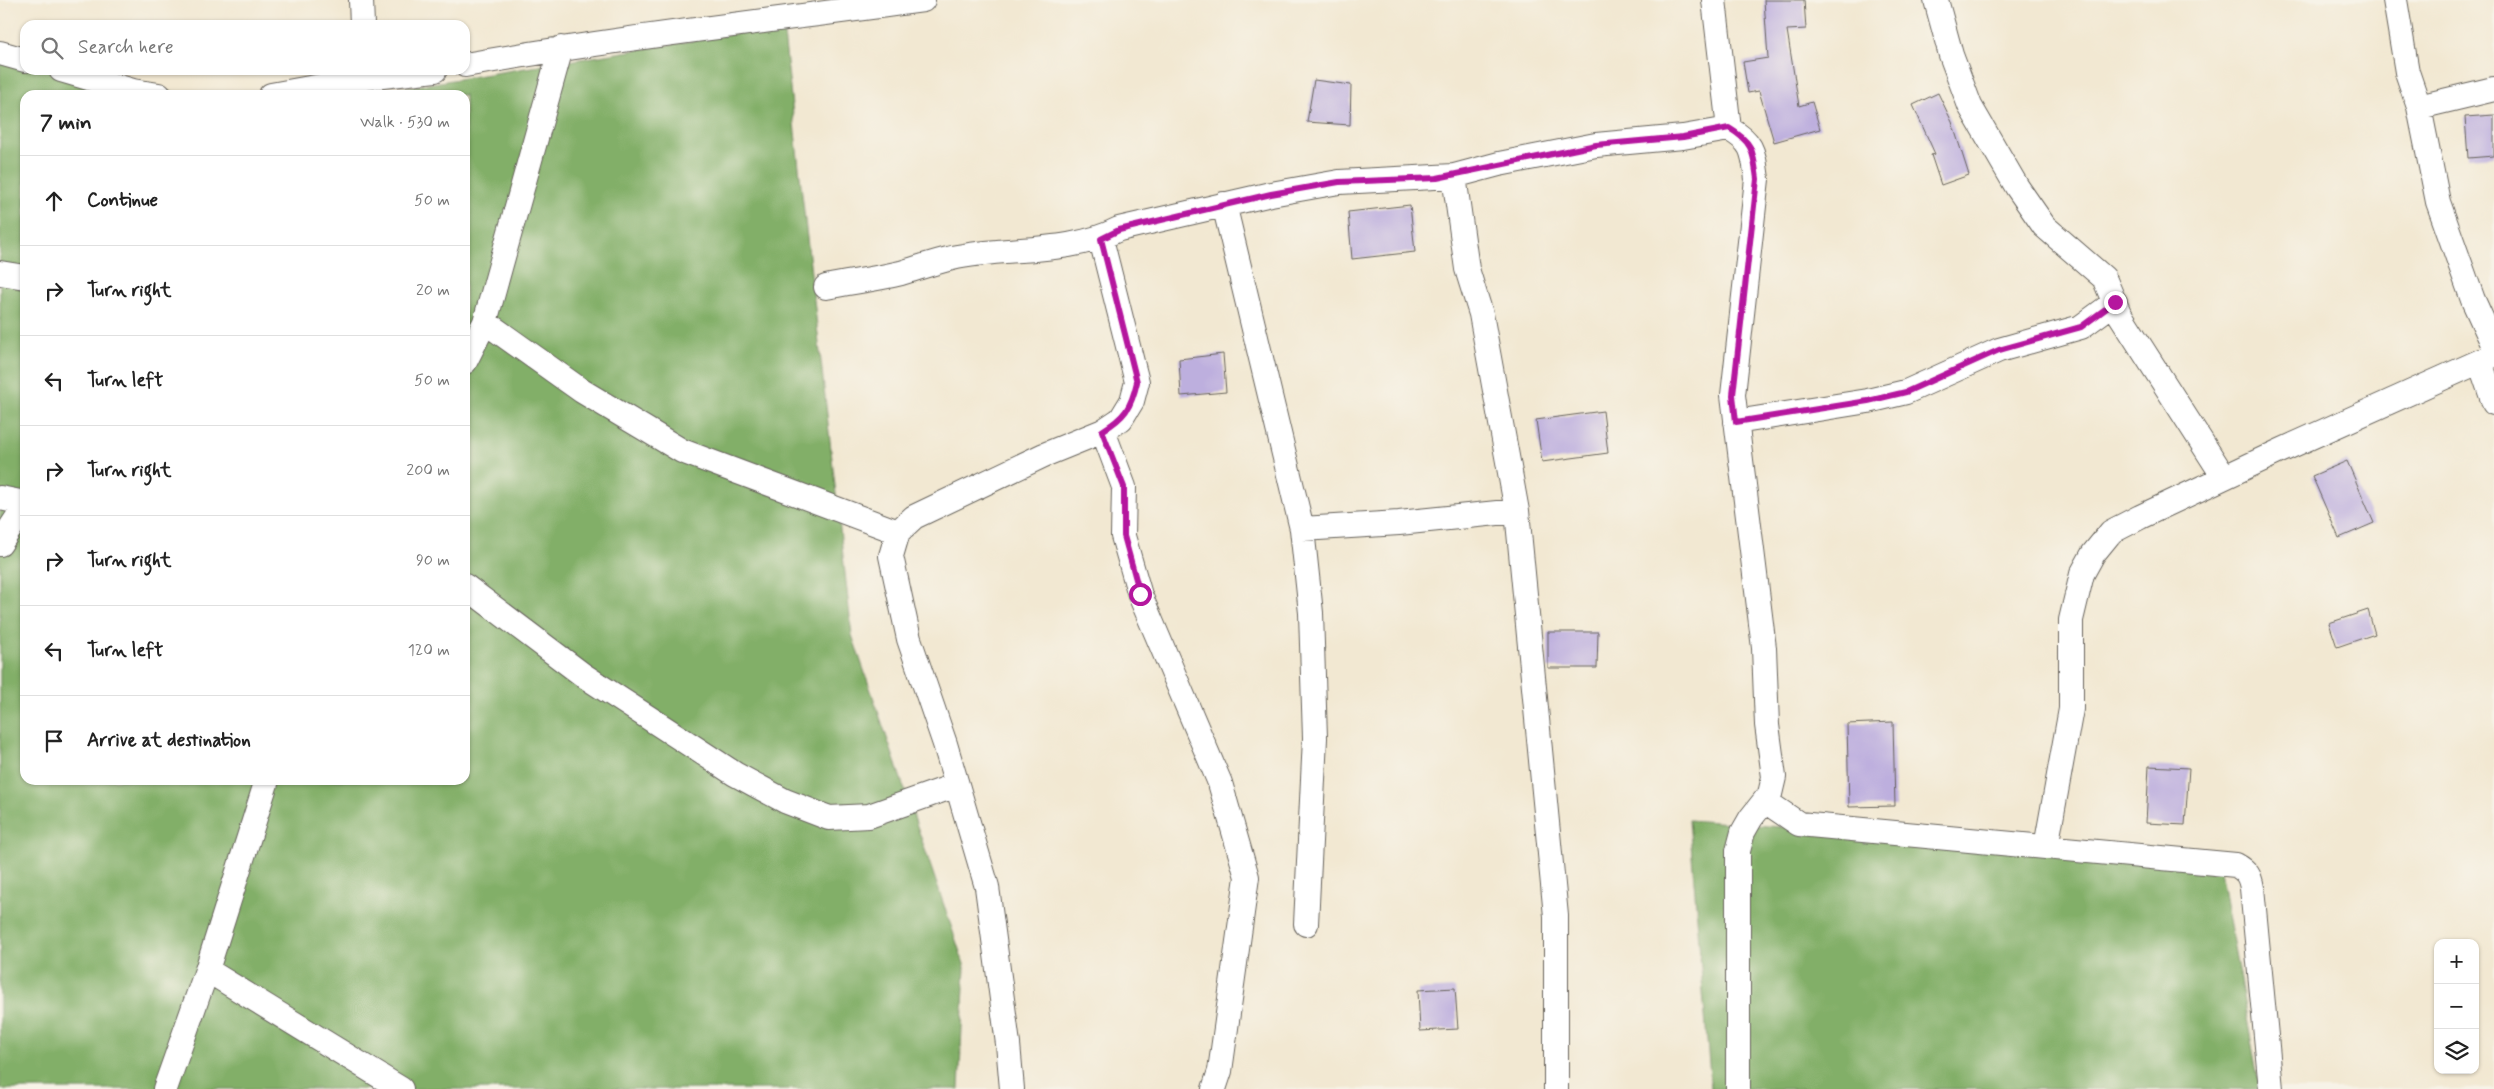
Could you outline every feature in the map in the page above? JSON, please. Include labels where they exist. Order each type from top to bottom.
[{"type":"street","points":[[361,0],[362,20]]},
{"type":"street","points":[[470,64],[561,48],[923,0]]},
{"type":"street","points":[[1714,0],[1729,128]]},
{"type":"street","points":[[1936,0],[1951,56],[1970,106],[2017,187],[2044,226],[2104,278],[2137,343],[2224,477]]},
{"type":"street","points":[[2395,0],[2407,72],[2419,107],[2438,202],[2490,354],[2494,403]]},
{"type":"street","points":[[470,352],[485,322],[561,48]]},
{"type":"street","points":[[0,52],[20,58]]},
{"type":"street","points":[[78,75],[131,90]]},
{"type":"street","points":[[293,90],[361,75]]},
{"type":"street","points":[[2419,107],[2494,89]]},
{"type":"street","points":[[826,287],[899,273],[952,258],[1101,239],[1119,230],[1224,204],[1339,182],[1454,176],[1499,164],[1596,145],[1683,137],[1729,128],[1743,137],[1752,148],[1757,179],[1733,395],[1764,648],[1767,725],[1773,758],[1774,777],[1770,794],[1747,825],[1738,851],[1738,1089]]},
{"type":"street","points":[[1454,176],[1467,270],[1481,314],[1517,511],[1556,916],[1556,1089]]},
{"type":"street","points":[[1224,204],[1302,529],[1311,613],[1316,738],[1306,924]]},
{"type":"street","points":[[1012,1089],[1008,1044],[987,887],[957,784],[909,639],[890,556],[898,532],[914,517],[1044,455],[1102,431],[1122,419],[1132,401],[1137,382],[1101,239]]},
{"type":"street","points":[[0,273],[20,276]]},
{"type":"street","points":[[1736,422],[1868,401],[1906,392],[1999,350],[2081,327],[2115,302]]},
{"type":"street","points":[[485,322],[582,391],[682,451],[898,532]]},
{"type":"street","points":[[2046,847],[2072,709],[2071,620],[2082,574],[2093,554],[2111,532],[2224,477],[2490,354]]},
{"type":"street","points":[[1102,431],[1124,487],[1124,536],[1140,594],[1220,783],[1247,877],[1221,1062],[1214,1089]]},
{"type":"street","points":[[0,498],[20,504]]},
{"type":"street","points":[[1302,529],[1399,523],[1517,511]]},
{"type":"street","points":[[0,544],[20,513]]},
{"type":"street","points":[[470,590],[582,675],[736,774],[786,801],[829,818],[870,816],[957,784]]},
{"type":"street","points":[[165,1089],[207,970],[265,785]]},
{"type":"street","points":[[1765,801],[1793,822],[1799,824],[2236,865],[2246,870],[2250,877],[2252,888],[2271,1089]]},
{"type":"street","points":[[207,970],[402,1089]]},
{"type":"green space","points":[[783,26],[852,635],[965,967],[959,1089],[0,1089],[0,57],[20,67],[20,75],[89,75],[162,90],[20,90],[20,785],[470,785],[470,90],[391,90]]},
{"type":"green space","points":[[1689,820],[2218,860],[2260,1089],[1711,1089]]},
{"type":"building","points":[[1764,0],[1804,0],[1806,29],[1787,30],[1799,106],[1812,102],[1820,129],[1774,142],[1759,91],[1748,93],[1743,62],[1768,58]]},
{"type":"building","points":[[1314,80],[1351,85],[1350,125],[1307,122]]},
{"type":"building","points":[[1938,93],[1952,122],[1969,175],[1941,185],[1931,155],[1935,154],[1913,105]]},
{"type":"building","points":[[2494,115],[2494,156],[2468,158],[2465,117]]},
{"type":"building","points":[[1410,205],[1415,252],[1352,259],[1348,212]]},
{"type":"building","points":[[1223,354],[1226,392],[1181,396],[1179,359]]},
{"type":"building","points":[[1603,411],[1608,453],[1542,462],[1536,420]]},
{"type":"building","points":[[2347,461],[2374,523],[2339,538],[2312,476]]},
{"type":"building","points":[[2368,610],[2375,634],[2337,647],[2329,623]]},
{"type":"building","points":[[1548,632],[1598,632],[1597,668],[1548,668]]},
{"type":"building","points":[[1893,722],[1895,806],[1849,807],[1847,724]]},
{"type":"building","points":[[2149,766],[2189,768],[2185,825],[2146,823]]},
{"type":"building","points":[[1455,988],[1458,1029],[1420,1031],[1418,990]]},
{"type":"route","points":[[1140,594],[1124,536],[1124,487],[1102,431],[1122,419],[1132,401],[1137,382],[1101,239],[1119,230],[1224,204],[1339,182],[1454,176],[1499,164],[1596,145],[1683,137],[1729,128],[1743,137],[1752,148],[1757,179],[1744,280],[1733,395],[1736,422],[1786,412],[1868,401],[1906,392],[1999,350],[2081,327],[2115,302]]}]
